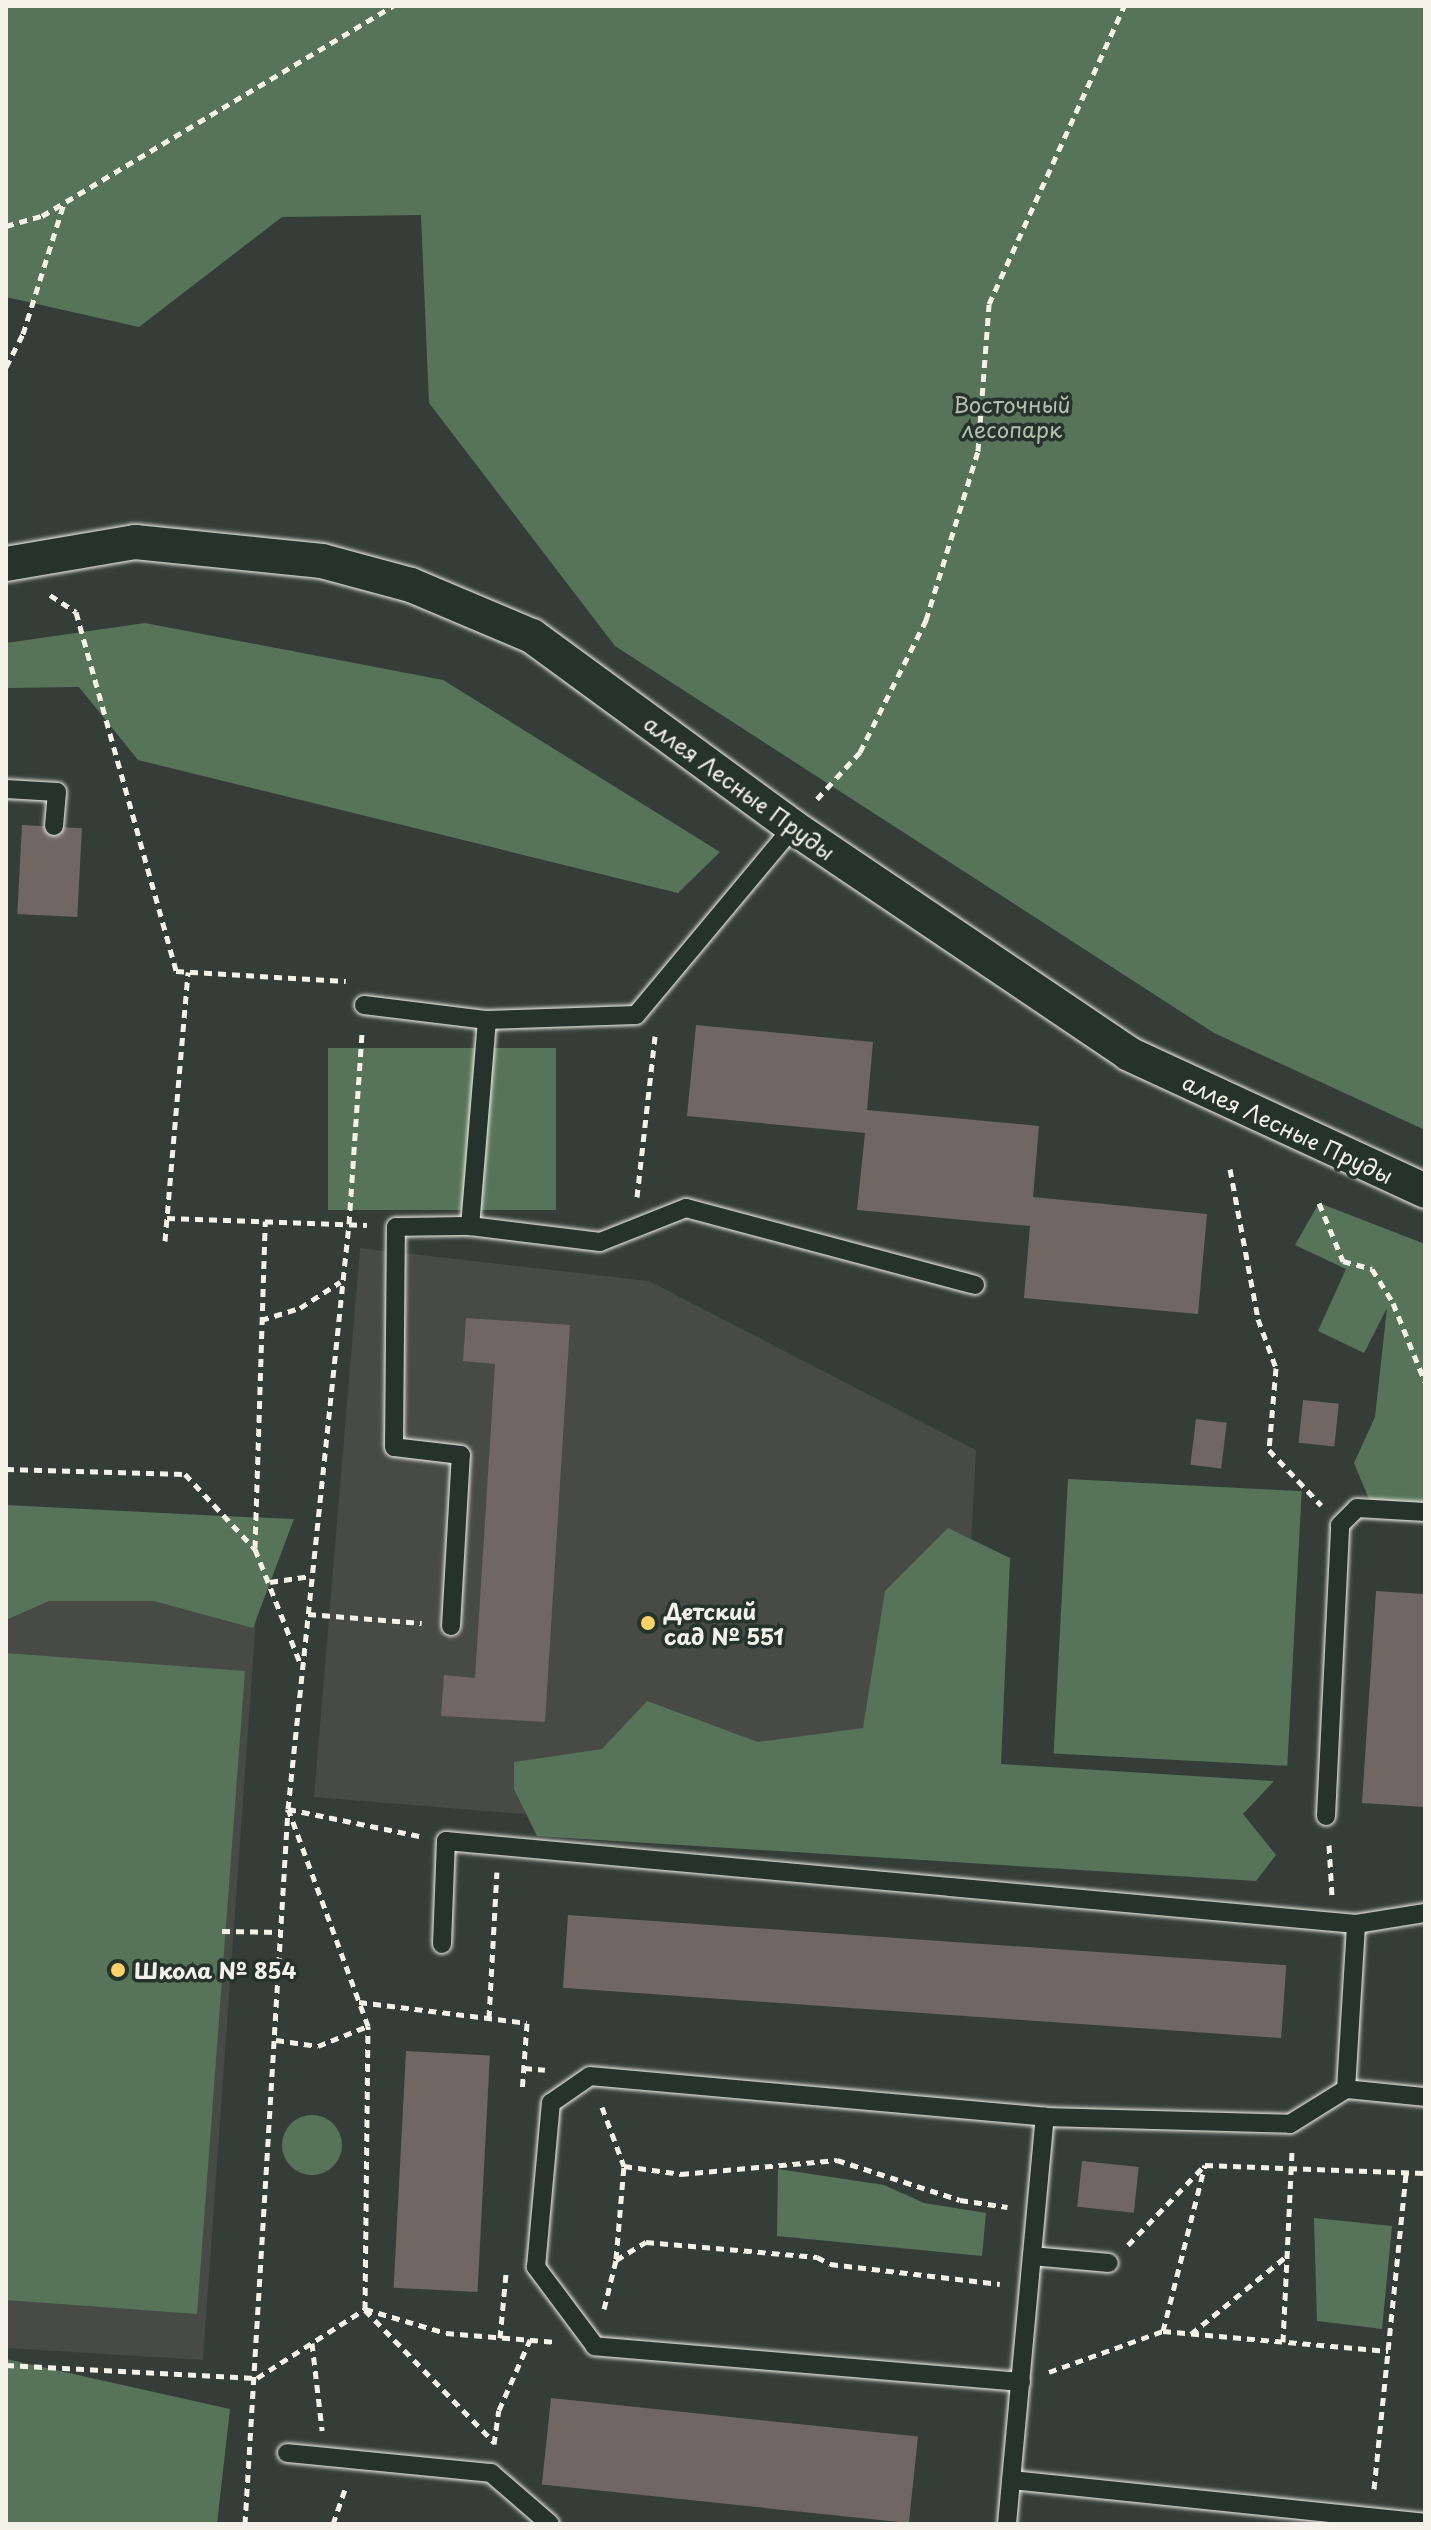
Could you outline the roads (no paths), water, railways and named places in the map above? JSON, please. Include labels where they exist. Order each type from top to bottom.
[{"type":"street","name":"аллея Лесные Пруды","points":[[6,564],[135,542],[322,561],[411,585],[532,636],[793,827],[1129,1054],[1425,1191]]},
{"type":"lane","points":[[6,789],[57,792],[54,826]]},
{"type":"lane","points":[[364,1005],[487,1020],[636,1015],[793,827]]},
{"type":"lane","points":[[470,1226],[487,1020]]},
{"type":"lane","points":[[451,1626],[461,1455],[394,1447],[396,1227],[470,1226],[600,1242],[686,1208],[975,1285]]},
{"type":"lane","points":[[1326,1816],[1340,1525],[1357,1508],[1425,1512]]},
{"type":"lane","points":[[442,1944],[446,1841],[1334,1923],[1356,1924],[1425,1913]]},
{"type":"lane","points":[[1346,2089],[1356,1924]]},
{"type":"lane","points":[[1021,2382],[595,2346],[536,2267],[551,2103],[590,2076],[1045,2117],[1290,2124],[1346,2089],[1425,2097]]},
{"type":"lane","points":[[1007,2524],[1045,2117]]},
{"type":"lane","points":[[1032,2256],[1109,2263]]},
{"type":"lane","points":[[287,2453],[491,2473],[550,2524]]},
{"type":"lane","points":[[1011,2480],[1425,2523]]},
{"type":"place","name":"Детский сад № 551","points":[[648,1623]]},
{"type":"place","name":"Школа № 854","points":[[118,1970]]},
{"type":"park label","name":"Восточный лесопарк","points":[[1012,416]]}]
